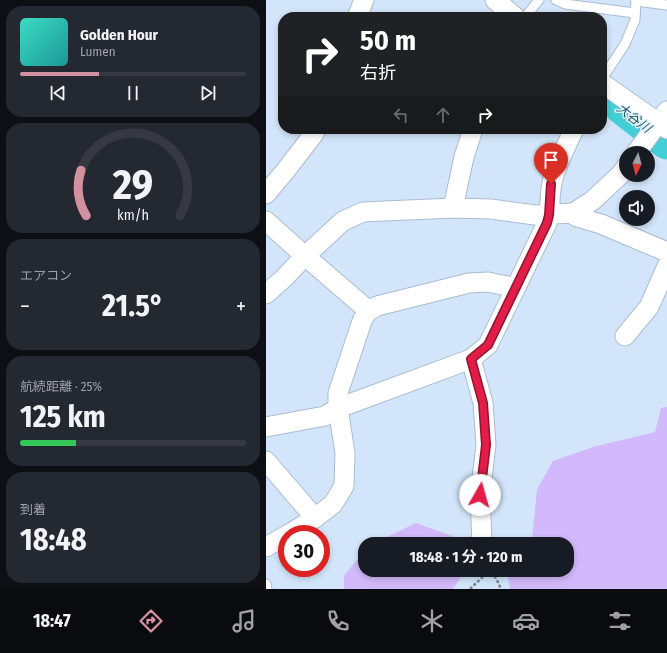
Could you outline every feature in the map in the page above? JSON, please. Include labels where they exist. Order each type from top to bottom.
[{"type":"street","points":[[359,12],[364,0]]},
{"type":"street","points":[[495,0],[509,12]]},
{"type":"street","points":[[607,86],[662,122],[641,146]]},
{"type":"street","points":[[266,194],[314,134]]},
{"type":"street","points":[[453,208],[464,157],[472,134]]},
{"type":"street","points":[[266,428],[325,416],[338,408],[471,359],[488,345],[547,223],[551,184],[572,134]]},
{"type":"street","points":[[266,294],[283,280],[305,256],[343,221],[363,212],[453,208],[491,209],[535,215],[573,213],[592,202],[619,176]]},
{"type":"street","points":[[573,213],[577,217],[601,224],[667,252]]},
{"type":"street","points":[[266,221],[362,305],[367,312]]},
{"type":"street","points":[[625,336],[649,307],[667,266]]},
{"type":"street","points":[[304,525],[333,504],[344,486],[345,453],[338,408],[338,393],[362,321],[367,312],[377,306],[469,283],[488,282],[507,286],[514,290]]},
{"type":"street","points":[[471,359],[483,403],[486,445],[480,495],[482,537]]},
{"type":"street","points":[[266,462],[315,518]]},
{"type":"street","points":[[266,547],[278,540]]},
{"type":"lane","points":[[529,12],[539,0]]},
{"type":"lane","points":[[556,0],[565,4],[635,13]]},
{"type":"lane","points":[[607,71],[625,44],[635,20],[636,0],[667,5]]},
{"type":"lane","points":[[266,584],[267,589]]},
{"type":"path","points":[[470,589],[490,570],[501,589]]},
{"type":"shaded area","points":[[667,407],[667,589],[510,589],[508,577],[574,577],[574,537],[532,537],[537,489],[553,461],[593,447],[655,432],[661,408]]},
{"type":"shaded area","points":[[416,523],[455,537],[387,537]]},
{"type":"shaded area","points":[[358,559],[358,577],[461,577],[453,589],[344,589],[344,576]]},
{"type":"waterway","name":"大谷川","points":[[622,107],[667,142]]},
{"type":"route","points":[[480,495],[486,445],[483,403],[471,359],[488,345],[547,223],[551,184]]}]
